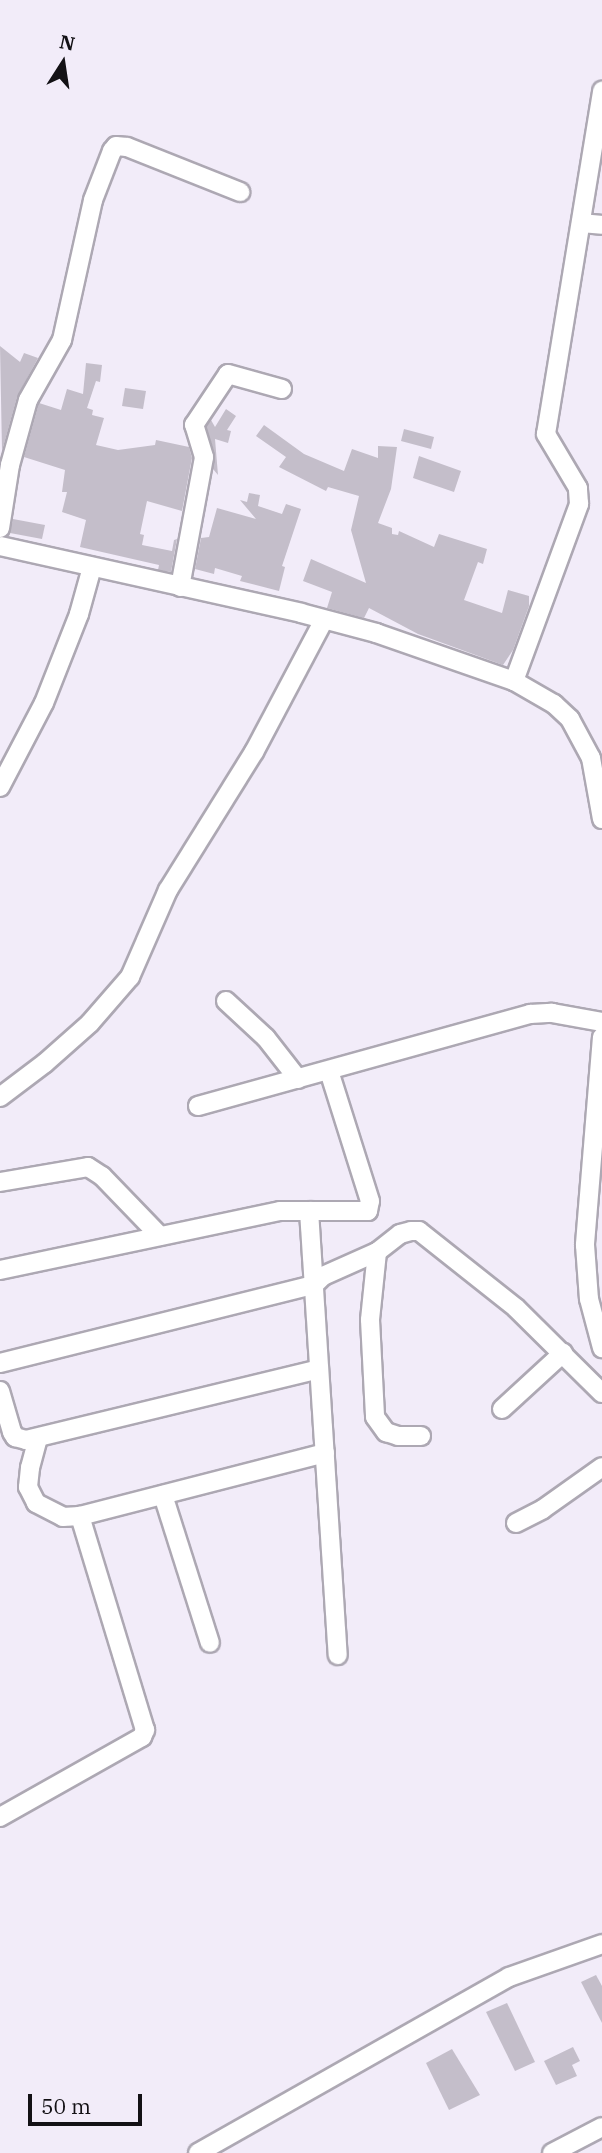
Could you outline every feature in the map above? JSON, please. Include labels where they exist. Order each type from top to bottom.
[{"type":"street","points":[[514,681],[579,504],[578,488],[546,433],[602,91]]},
{"type":"street","points":[[0,528],[10,465],[28,400],[62,340],[93,200],[112,151],[116,146],[127,147],[240,192]]},
{"type":"street","points":[[581,223],[602,225]]},
{"type":"street","points":[[180,587],[204,457],[194,425],[228,374],[282,389]]},
{"type":"street","points":[[0,546],[324,620],[376,634],[514,681],[554,704],[575,727],[591,758],[602,819]]},
{"type":"street","points":[[0,787],[44,703],[79,614],[92,567]]},
{"type":"street","points":[[0,1097],[46,1063],[90,1023],[130,977],[168,890],[254,752],[324,620]]},
{"type":"street","points":[[226,1001],[266,1038],[298,1079]]},
{"type":"street","points":[[198,1106],[541,1013],[602,1022]]},
{"type":"street","points":[[602,1037],[594,1203],[585,1245],[589,1299],[602,1348]]},
{"type":"street","points":[[0,1270],[280,1211],[363,1213],[369,1207],[329,1070]]},
{"type":"street","points":[[0,1182],[88,1167],[102,1176],[160,1236]]},
{"type":"street","points":[[309,1211],[338,1656]]},
{"type":"street","points":[[0,1363],[314,1285],[323,1276],[377,1252],[400,1234],[419,1231],[516,1308],[602,1393]]},
{"type":"street","points":[[377,1252],[370,1320],[374,1416],[386,1432],[398,1436],[421,1436]]},
{"type":"street","points":[[502,1409],[563,1353]]},
{"type":"street","points":[[0,1391],[15,1437],[26,1440],[319,1369]]},
{"type":"street","points":[[38,1438],[30,1468],[29,1488],[36,1503],[63,1517],[80,1516],[325,1453]]},
{"type":"street","points":[[516,1523],[543,1509],[602,1467]]},
{"type":"street","points":[[163,1495],[210,1643]]},
{"type":"street","points":[[0,1817],[142,1737],[145,1730],[80,1516]]},
{"type":"street","points":[[198,2153],[509,1977],[602,1944]]},
{"type":"street","points":[[552,2153],[602,2127]]},
{"type":"building","points":[[0,346],[20,362],[24,353],[38,358],[17,397],[2,451]]},
{"type":"building","points":[[86,363],[102,365],[100,382],[96,381],[87,408],[93,410],[92,415],[104,418],[96,445],[118,450],[155,445],[156,440],[189,447],[192,458],[182,511],[147,501],[140,534],[144,535],[142,545],[172,551],[174,540],[177,539],[171,572],[158,570],[159,565],[80,547],[86,520],[62,512],[67,492],[62,492],[65,470],[24,457],[39,403],[61,410],[67,389],[83,394]]},
{"type":"building","points":[[125,388],[146,391],[143,409],[122,406]]},
{"type":"building","points":[[226,409],[236,416],[227,430],[231,431],[228,443],[215,439],[218,475],[213,469],[215,454],[206,427],[211,420],[215,427]]},
{"type":"building","points":[[264,425],[304,454],[344,471],[352,449],[378,458],[378,446],[397,447],[391,489],[378,523],[392,528],[392,534],[398,535],[399,531],[434,547],[439,534],[487,549],[483,564],[478,562],[464,600],[502,613],[508,590],[529,596],[529,606],[513,650],[503,665],[418,634],[369,608],[364,618],[327,608],[332,592],[303,581],[311,559],[366,583],[351,530],[359,496],[328,487],[326,491],[279,467],[286,457],[256,436]]},
{"type":"building","points":[[404,429],[434,437],[431,449],[401,441]]},
{"type":"building","points":[[419,456],[461,471],[454,492],[413,478]]},
{"type":"building","points":[[249,493],[260,495],[258,506],[282,514],[286,504],[301,509],[282,566],[285,567],[279,591],[240,581],[242,576],[215,568],[214,574],[195,569],[201,538],[209,537],[217,508],[256,519],[240,500],[247,502]]},
{"type":"building","points":[[13,519],[45,525],[42,539],[10,533]]},
{"type":"building","points":[[596,1975],[602,1986],[602,2023],[581,1982]]},
{"type":"building","points":[[507,2003],[535,2062],[515,2071],[486,2012]]},
{"type":"building","points":[[573,2047],[580,2061],[572,2065],[577,2076],[556,2085],[544,2061]]},
{"type":"building","points":[[452,2049],[480,2095],[449,2110],[426,2063]]}]
